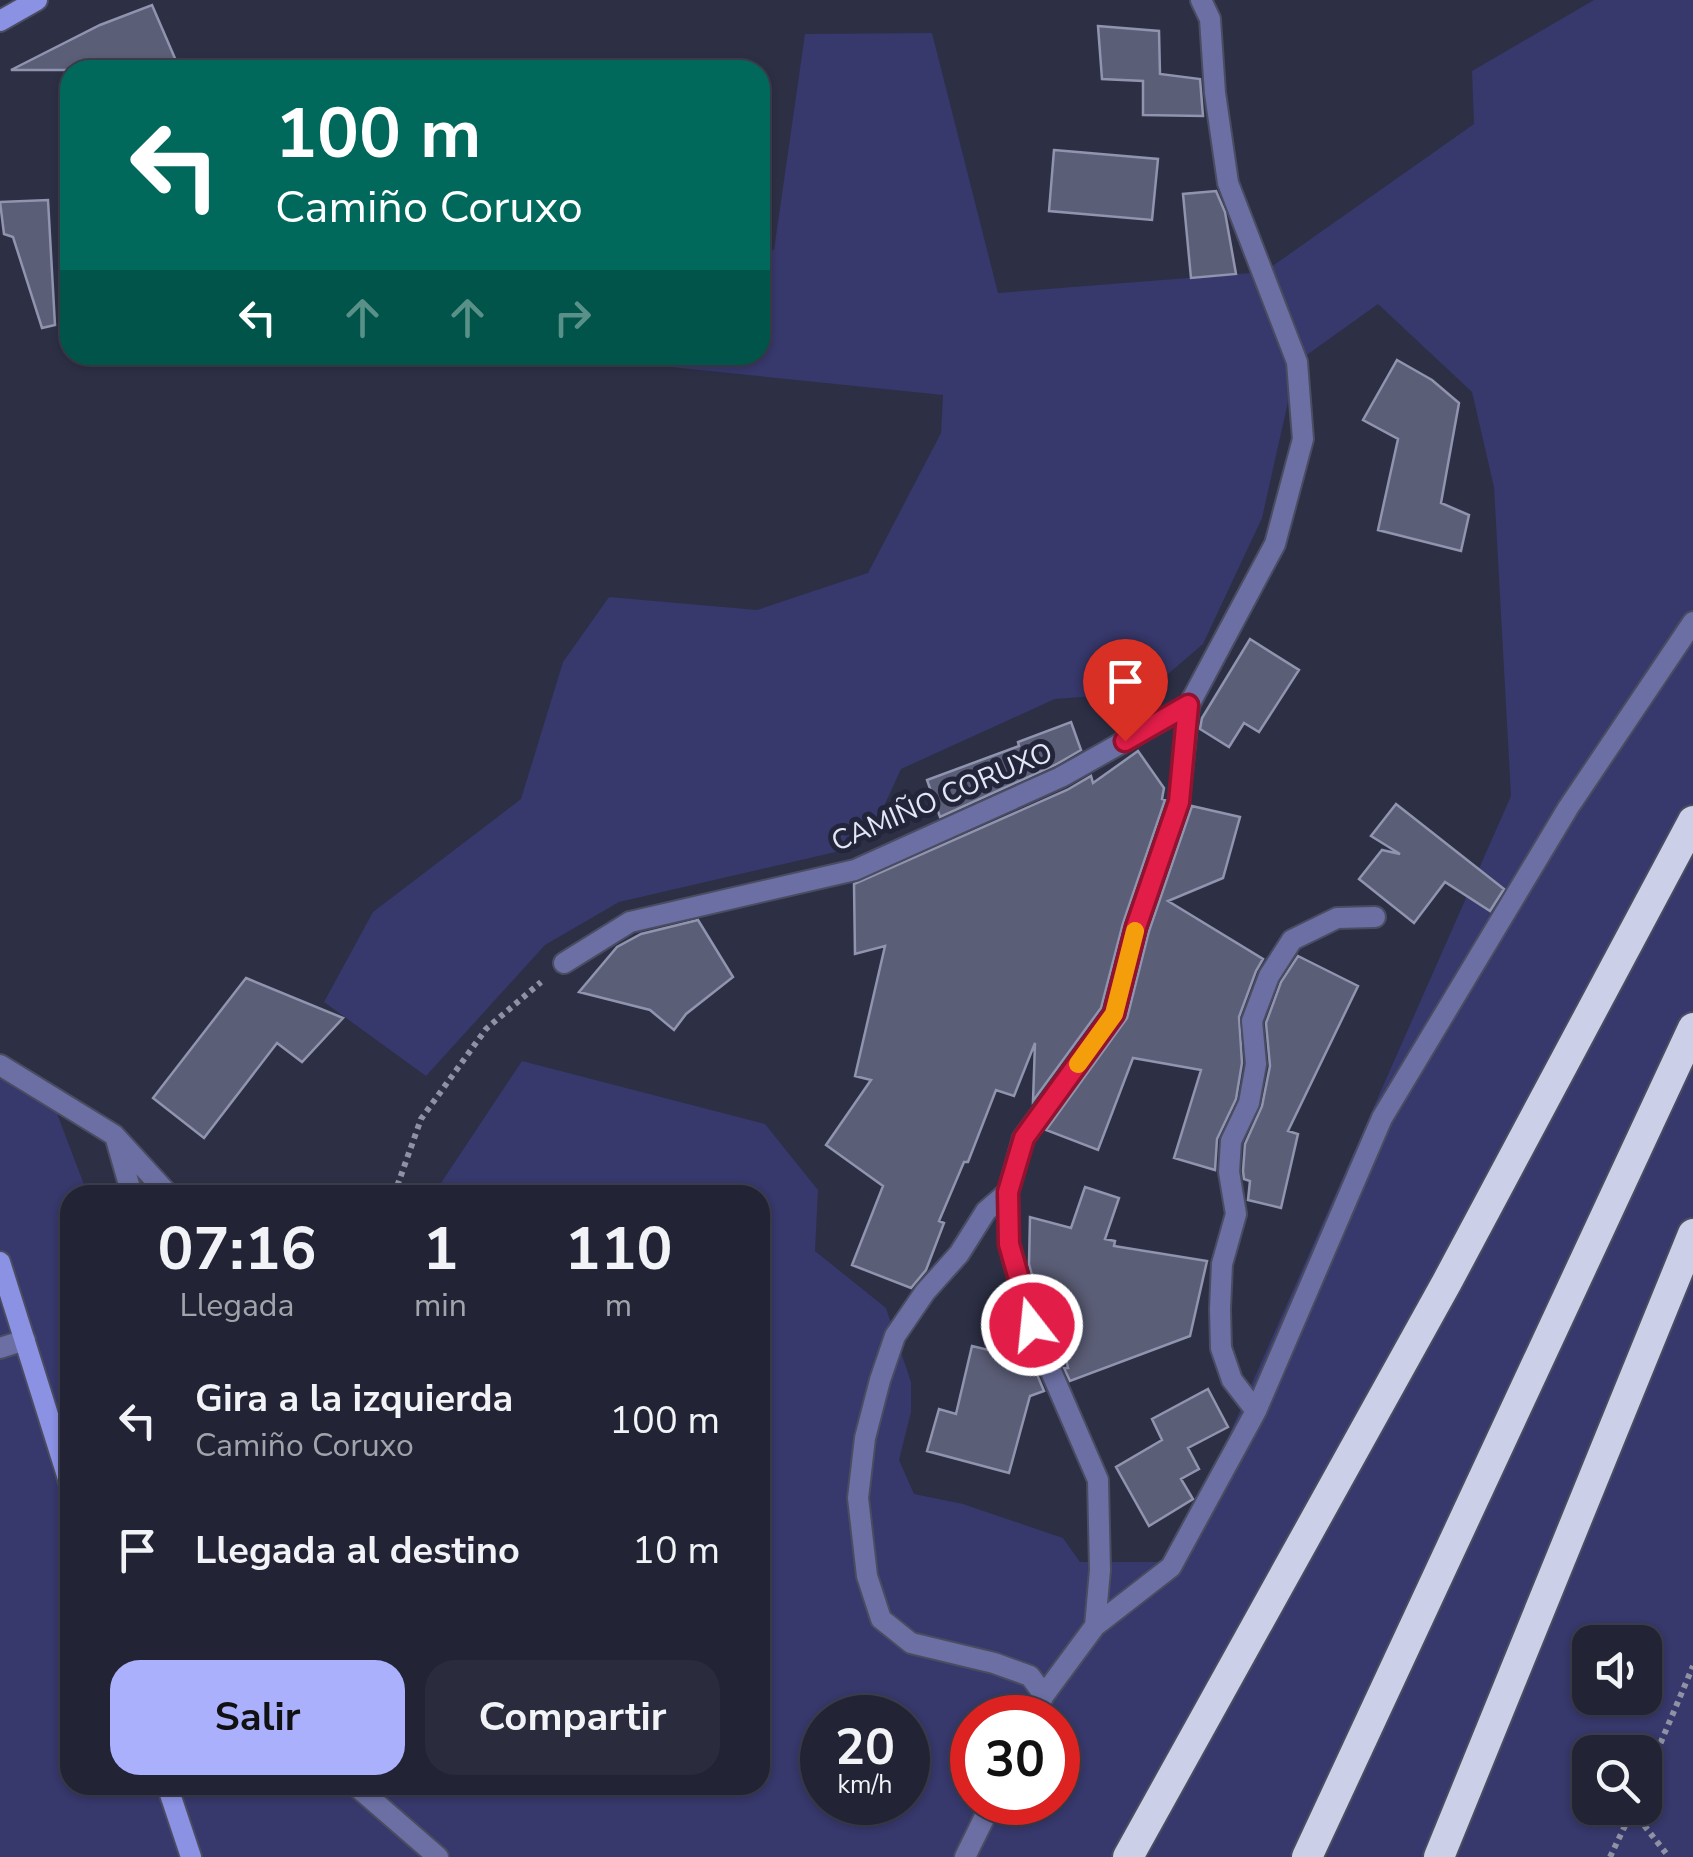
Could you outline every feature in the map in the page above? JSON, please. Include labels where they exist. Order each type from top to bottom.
[{"type":"highway","points":[[1128,1857],[1447,1282],[1693,821]]},
{"type":"highway","points":[[1307,1857],[1693,1028]]},
{"type":"highway","points":[[1439,1857],[1693,1234]]},
{"type":"street","points":[[0,21],[37,0]]},
{"type":"street","points":[[1095,1626],[1100,1570],[1098,1480],[1032,1325],[1009,1244],[1008,1192],[1024,1138],[1114,1014],[1136,927],[1179,802],[1188,705],[1275,544],[1303,439],[1297,362],[1228,182],[1210,19],[1201,0]]},
{"type":"street","points":[[1008,1192],[986,1211],[959,1254],[925,1292],[895,1336],[864,1438],[858,1498],[867,1576],[881,1620],[911,1643],[1030,1676],[1044,1695],[1095,1626],[1171,1567],[1256,1410],[1382,1118],[1568,808],[1693,622]]},
{"type":"street","name":"CAMIÑO CORUXO","points":[[564,963],[630,922],[855,870],[1061,778],[1188,705]]},
{"type":"street","points":[[1256,1410],[1232,1380],[1221,1348],[1220,1309],[1222,1264],[1236,1214],[1229,1172],[1231,1142],[1250,1103],[1256,1064],[1252,1021],[1269,976],[1292,940],[1337,918],[1375,916]]},
{"type":"street","points":[[0,1065],[114,1135],[160,1185]]},
{"type":"street","points":[[114,1135],[129,1185]]},
{"type":"street","points":[[0,1262],[60,1453]]},
{"type":"street","points":[[0,1348],[24,1340]]},
{"type":"street","points":[[170,1795],[191,1857]]},
{"type":"street","points":[[367,1795],[438,1857]]},
{"type":"street","points":[[965,1857],[981,1825]]},
{"type":"path","points":[[398,1185],[421,1118],[486,1029],[564,963]]},
{"type":"path","points":[[1662,1740],[1693,1666]]},
{"type":"path","points":[[1610,1857],[1625,1825]]},
{"type":"path","points":[[1645,1825],[1669,1857]]},
{"type":"shaded area","points":[[1594,0],[1693,0],[1693,1857],[0,1857],[0,1065],[50,1095],[84,1185],[60,1185],[60,1795],[770,1795],[770,1185],[440,1185],[522,1061],[765,1124],[818,1190],[815,1251],[886,1308],[911,1382],[911,1412],[899,1460],[914,1494],[963,1504],[1063,1538],[1080,1562],[1173,1562],[1511,796],[1494,487],[1472,392],[1378,304],[1297,362],[1262,518],[1203,644],[1147,692],[1055,699],[901,769],[880,815],[840,851],[619,902],[545,945],[426,1076],[324,1002],[373,912],[521,799],[563,662],[609,597],[757,610],[868,573],[941,433],[943,395],[651,365],[770,365],[770,250],[774,250],[805,34],[932,33],[998,293],[1264,272],[1474,124],[1472,71]]},
{"type":"building","points":[[152,5],[176,60],[60,60],[60,70],[11,70],[100,25]]},
{"type":"building","points":[[1098,26],[1159,31],[1160,74],[1200,79],[1203,116],[1143,115],[1143,81],[1102,79]]},
{"type":"building","points":[[1054,150],[1158,159],[1152,220],[1049,211]]},
{"type":"building","points":[[1216,191],[1225,212],[1236,274],[1191,278],[1183,194]]},
{"type":"building","points":[[48,200],[55,325],[42,328],[13,237],[4,234],[0,202]]},
{"type":"building","points":[[1397,360],[1432,380],[1459,403],[1441,503],[1469,515],[1461,551],[1378,530],[1398,439],[1363,420]]},
{"type":"building","points":[[1250,639],[1299,670],[1259,732],[1244,723],[1229,747],[1200,729],[1202,718]]},
{"type":"building","points":[[1071,722],[1081,750],[940,817],[927,780]]},
{"type":"building","points":[[1138,751],[1164,788],[1165,800],[1123,923],[1101,1008],[1033,1101],[1035,1043],[1014,1096],[996,1090],[968,1162],[964,1162],[939,1221],[944,1223],[926,1270],[911,1288],[852,1265],[883,1186],[826,1145],[871,1080],[855,1076],[885,946],[855,954],[854,884],[1091,776],[1093,783]]},
{"type":"building","points":[[1396,804],[1504,889],[1490,911],[1445,882],[1414,923],[1359,879],[1382,850],[1400,854],[1371,836]]},
{"type":"building","points":[[1192,806],[1240,817],[1223,878],[1168,901],[1263,959],[1239,1017],[1242,1063],[1236,1099],[1217,1139],[1215,1170],[1174,1158],[1201,1070],[1133,1058],[1098,1150],[1046,1130],[1127,1018],[1149,931]]},
{"type":"building","points":[[698,920],[733,977],[686,1014],[674,1030],[650,1010],[579,992],[617,947],[641,934]]},
{"type":"building","points":[[1298,956],[1358,986],[1288,1131],[1298,1134],[1281,1208],[1248,1200],[1250,1181],[1244,1179],[1243,1171],[1245,1144],[1262,1106],[1270,1066],[1266,1023],[1281,982]]},
{"type":"building","points":[[246,978],[343,1018],[302,1062],[277,1043],[204,1138],[153,1098]]},
{"type":"building","points":[[1085,1187],[1119,1198],[1105,1239],[1115,1241],[1114,1246],[1207,1261],[1190,1336],[1070,1381],[1064,1368],[1068,1368],[1049,1284],[1033,1279],[1029,1264],[1030,1217],[1071,1228]]},
{"type":"building","points":[[972,1346],[1031,1360],[1044,1391],[1030,1396],[1009,1473],[927,1451],[939,1409],[956,1414]]},
{"type":"building","points":[[1208,1389],[1228,1427],[1188,1448],[1199,1469],[1181,1479],[1193,1499],[1149,1526],[1116,1467],[1162,1440],[1152,1419]]},
{"type":"slow traffic","points":[[1078,1064],[1114,1014],[1135,931]]},
{"type":"route","points":[[1032,1325],[1009,1244],[1008,1192],[1024,1138],[1114,1014],[1136,927],[1179,802],[1188,705],[1125,741]]}]
